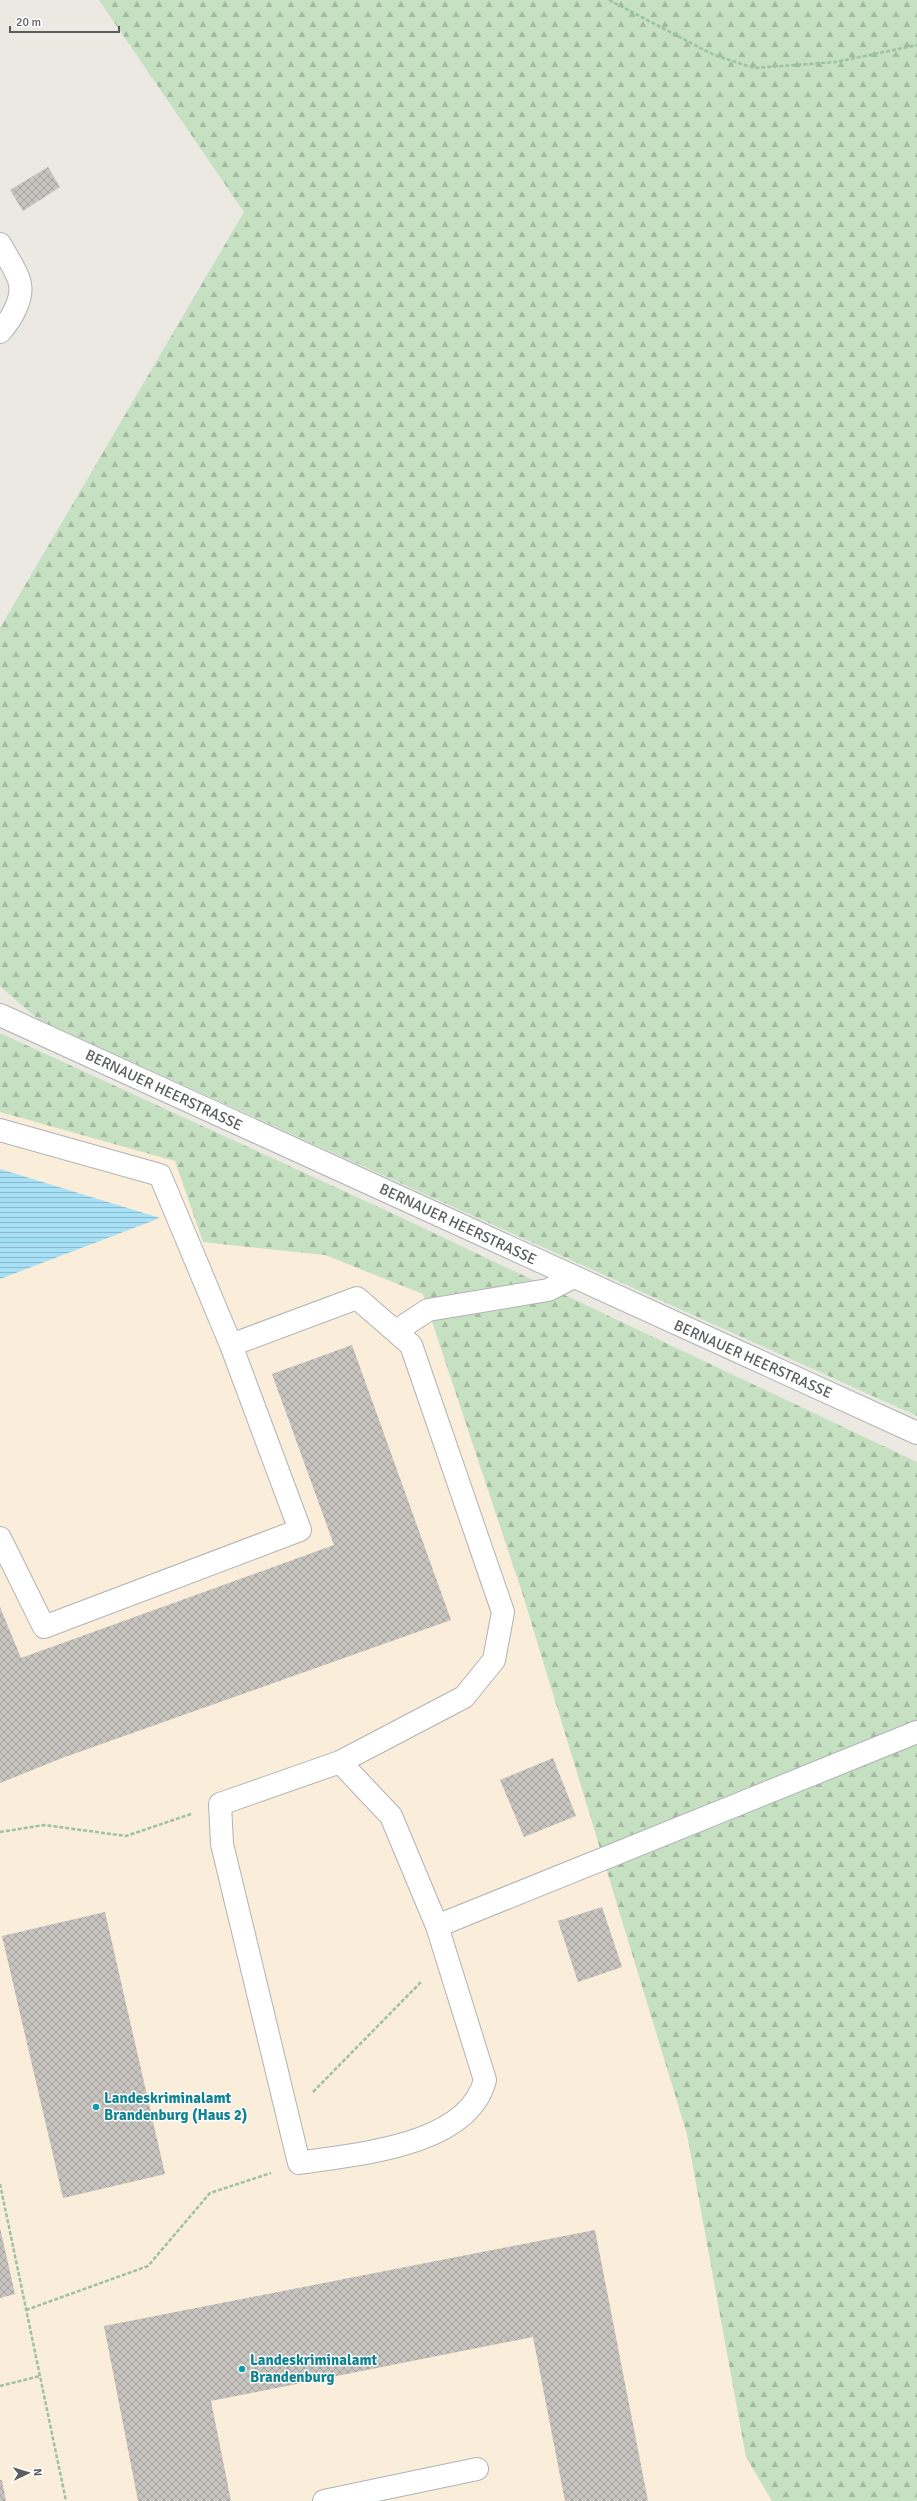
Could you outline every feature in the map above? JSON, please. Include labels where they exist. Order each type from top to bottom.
[{"type":"street","points":[[0,244],[20,282],[18,298],[13,314],[0,332]]},
{"type":"street","name":"BERNAUER HEERSTRASSE","points":[[0,1015],[917,1433]]},
{"type":"street","points":[[0,1130],[160,1175],[231,1345],[300,1530],[44,1627],[0,1538]]},
{"type":"street","points":[[396,1331],[428,1310],[548,1290],[574,1277]]},
{"type":"street","points":[[231,1345],[357,1298],[411,1345],[503,1612],[494,1660],[464,1697],[340,1762],[220,1804],[222,1844],[299,2164],[407,2145],[448,2126],[473,2104],[482,2093],[485,2080],[437,1926],[391,1816],[340,1762]]},
{"type":"street","points":[[437,1926],[917,1732]]},
{"type":"street","points":[[324,2501],[477,2469]]},
{"type":"path","points":[[609,0],[714,55],[754,68],[836,62],[917,45]]},
{"type":"path","points":[[0,1832],[44,1825],[126,1836],[220,1804]]},
{"type":"path","points":[[288,2118],[446,1957]]},
{"type":"path","points":[[26,2310],[148,2266],[210,2193],[299,2164]]},
{"type":"path","points":[[0,2184],[66,2501]]},
{"type":"path","points":[[0,2386],[40,2376]]},
{"type":"shaded area","points":[[0,1073],[412,1263],[522,1592],[687,2134],[746,2457],[772,2501],[0,2501]]},
{"type":"green space","points":[[99,0],[917,0],[917,1416],[39,1020],[0,986],[0,628],[244,212]]},
{"type":"green space","points":[[0,1033],[400,1217],[917,1462],[917,2501],[772,2501],[746,2457],[687,2134],[522,1592],[423,1294],[325,1255],[203,1242],[175,1161],[0,1112]]},
{"type":"water","points":[[0,1169],[160,1218],[0,1279]]},
{"type":"building","points":[[48,167],[60,187],[23,211],[10,190]]},
{"type":"building","points":[[352,1345],[451,1620],[62,1758],[0,1783],[0,1607],[21,1658],[334,1545],[272,1374]]},
{"type":"building","points":[[553,1758],[576,1816],[524,1837],[500,1780]]},
{"type":"building","points":[[602,1907],[622,1967],[578,1982],[558,1921]]},
{"type":"building","name":"Landeskriminalamt Brandenburg (Haus 2)","points":[[105,1912],[165,2174],[63,2198],[2,1936]]},
{"type":"building","points":[[0,2228],[15,2294],[0,2298]]},
{"type":"building","name":"Landeskriminalamt Brandenburg","points":[[595,2230],[648,2501],[565,2501],[533,2337],[211,2401],[231,2501],[138,2501],[104,2326]]},
{"type":"building","points":[[0,2480],[2,2480],[6,2501],[0,2501]]},
{"type":"place","name":"Landeskriminalamt Brandenburg (Haus 2)","points":[[96,2107]]},
{"type":"place","name":"Landeskriminalamt Brandenburg","points":[[242,2369]]}]
